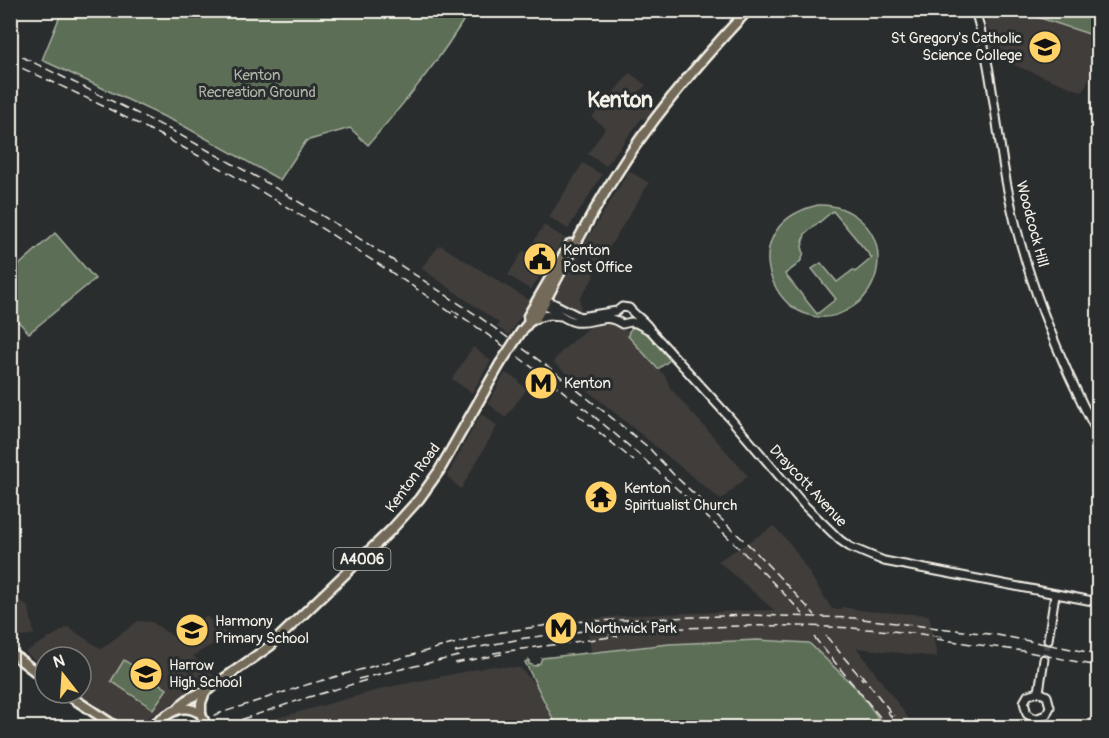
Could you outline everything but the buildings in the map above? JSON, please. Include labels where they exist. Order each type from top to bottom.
[{"type":"main road","name":"Kenton Road","points":[[148,728],[178,709],[182,703],[198,693],[205,692],[270,646],[392,530],[419,499],[439,471],[500,364],[521,332],[532,320],[528,316],[542,300],[584,221],[590,217],[624,162],[678,89],[748,10]]},
{"type":"main road","points":[[10,652],[33,670]]},
{"type":"main road","points":[[205,692],[201,703],[201,714],[207,728]]},
{"type":"main road","points":[[83,705],[118,728]]},
{"type":"main road","points":[[178,709],[190,709],[201,714]]},
{"type":"street","name":"Woodcock Hill","points":[[975,10],[1007,188],[1023,248],[1052,335],[1080,400],[1098,434]]},
{"type":"street","points":[[542,300],[580,317],[617,315]]},
{"type":"street","points":[[542,300],[561,316]]},
{"type":"street","points":[[532,320],[548,315],[581,322],[617,315],[625,307],[629,308],[633,314],[631,322]]},
{"type":"street","name":"Draycott Avenue","points":[[633,314],[645,322],[805,506],[850,547],[884,561],[1098,602]]},
{"type":"street","name":"Draycott Avenue","points":[[617,315],[622,324],[631,322],[651,331]]},
{"type":"street","points":[[1048,640],[1055,594]]},
{"type":"street","points":[[1039,692],[1044,659]]},
{"type":"street","points":[[1039,692],[1047,696],[1050,707],[1046,715],[1035,719],[1026,714],[1024,702],[1028,695],[1039,692]]},
{"type":"street","points":[[1033,728],[1035,719]]},
{"type":"shaded area","name":"St Gregory's Catholic Science College","points":[[1019,11],[1098,37],[1098,57],[1083,92],[993,57],[985,16]]},
{"type":"shaded area","points":[[630,73],[646,85],[639,95],[654,109],[646,120],[642,118],[606,166],[588,154],[605,128],[592,117]]},
{"type":"shaded area","points":[[583,163],[602,175],[568,229],[549,217]]},
{"type":"shaded area","points":[[629,171],[649,183],[599,264],[582,247]]},
{"type":"shaded area","points":[[544,225],[564,238],[531,290],[508,275],[523,251],[527,252]]},
{"type":"shaded area","points":[[440,245],[529,300],[509,335],[497,327],[499,323],[421,268]]},
{"type":"shaded area","points":[[578,257],[595,275],[580,298],[581,313],[574,312],[553,298]]},
{"type":"shaded area","points":[[605,321],[629,331],[631,340],[665,376],[671,389],[748,476],[721,500],[553,362],[563,350],[592,325]]},
{"type":"shaded area","points":[[473,347],[491,361],[472,393],[452,379]]},
{"type":"shaded area","points":[[505,373],[520,381],[519,383],[527,389],[505,418],[488,403]]},
{"type":"shaded area","points":[[483,414],[497,426],[461,489],[447,476],[479,417]]},
{"type":"shaded area","points":[[774,526],[792,546],[832,609],[841,610],[842,607],[929,615],[937,657],[857,648],[915,727],[885,727],[858,690],[669,644],[591,651],[586,619],[774,610],[718,561]]},
{"type":"shaded area","points":[[11,593],[29,608],[34,634],[11,639]]},
{"type":"shaded area","name":"Harrow High School","points":[[206,616],[228,635],[193,656],[216,678],[132,727],[124,725],[93,704],[93,645],[37,645],[68,627],[101,649],[138,621],[152,622],[175,638]]},
{"type":"shaded area","name":"Harrow High School","points":[[33,647],[33,659],[25,652]]},
{"type":"shaded area","points":[[493,666],[520,668],[536,685],[557,727],[245,727],[389,687]]},
{"type":"green space","name":"Kenton Recreation Ground","points":[[62,10],[469,11],[434,63],[368,145],[350,128],[306,141],[280,180],[182,125],[42,60]]},
{"type":"green space","points":[[1019,11],[1098,11],[1098,37]]},
{"type":"green space","points":[[818,205],[829,206],[851,213],[867,227],[877,247],[878,266],[872,286],[854,306],[829,317],[805,314],[786,302],[773,282],[768,260],[773,237],[789,218]],"holes":[[[833,211],[872,258],[855,272],[853,270],[837,282],[821,263],[812,269],[836,299],[817,314],[785,274],[802,259],[805,234]]]},
{"type":"green space","points":[[55,233],[95,279],[29,333],[11,314],[11,272]]},
{"type":"green space","points":[[633,327],[646,332],[670,360],[658,369],[628,336]]},
{"type":"green space","name":"Northwick Park","points":[[757,640],[809,643],[858,690],[885,727],[557,727],[525,662],[529,660],[529,664],[535,666],[542,658],[669,644]]},
{"type":"green space","points":[[124,660],[167,689],[153,709],[111,681]]},
{"type":"tunnel","points":[[1044,659],[1048,640]]},
{"type":"railway","points":[[10,51],[171,130],[262,180],[351,233],[478,316],[551,369],[648,447],[674,475],[752,548],[815,615]]},
{"type":"railway","points":[[10,63],[95,102],[220,168],[370,259],[458,318]]},
{"type":"railway","points":[[452,310],[546,378],[636,452],[722,531],[803,614]]},
{"type":"railway","points":[[578,415],[634,461]]},
{"type":"railway","points":[[175,728],[306,685],[437,648],[502,632],[569,622],[747,615],[854,618],[997,635],[1098,654]]},
{"type":"railway","points":[[609,634],[651,630],[777,626],[861,629],[944,637]]},
{"type":"railway","points":[[455,652],[525,638],[618,627]]},
{"type":"railway","points":[[493,653],[618,636]]},
{"type":"railway","points":[[826,636],[863,680]]},
{"type":"railway","points":[[814,637],[889,728]]},
{"type":"railway","points":[[936,639],[1023,651],[1098,666]]},
{"type":"railway","points":[[455,663],[502,654]]},
{"type":"railway","points":[[358,679],[463,655]]},
{"type":"railway","points":[[860,673],[894,716]]},
{"type":"railway","points":[[216,728],[367,680]]},
{"type":"railway","points":[[887,711],[900,728]]},
{"type":"place","name":"St Gregory's Catholic Science College","points":[[1045,47]]},
{"type":"place","name":"Kenton Post Office","points":[[540,259]]},
{"type":"place","name":"Kenton","points":[[541,383]]},
{"type":"place","name":"Kenton Spiritualist Church","points":[[601,497]]},
{"type":"place","name":"Northwick Park","points":[[561,628]]},
{"type":"place","name":"Harmony Primary School","points":[[192,630]]},
{"type":"place","name":"Harrow High School","points":[[146,674]]},
{"type":"district","name":"Kenton","points":[[620,100]]}]
